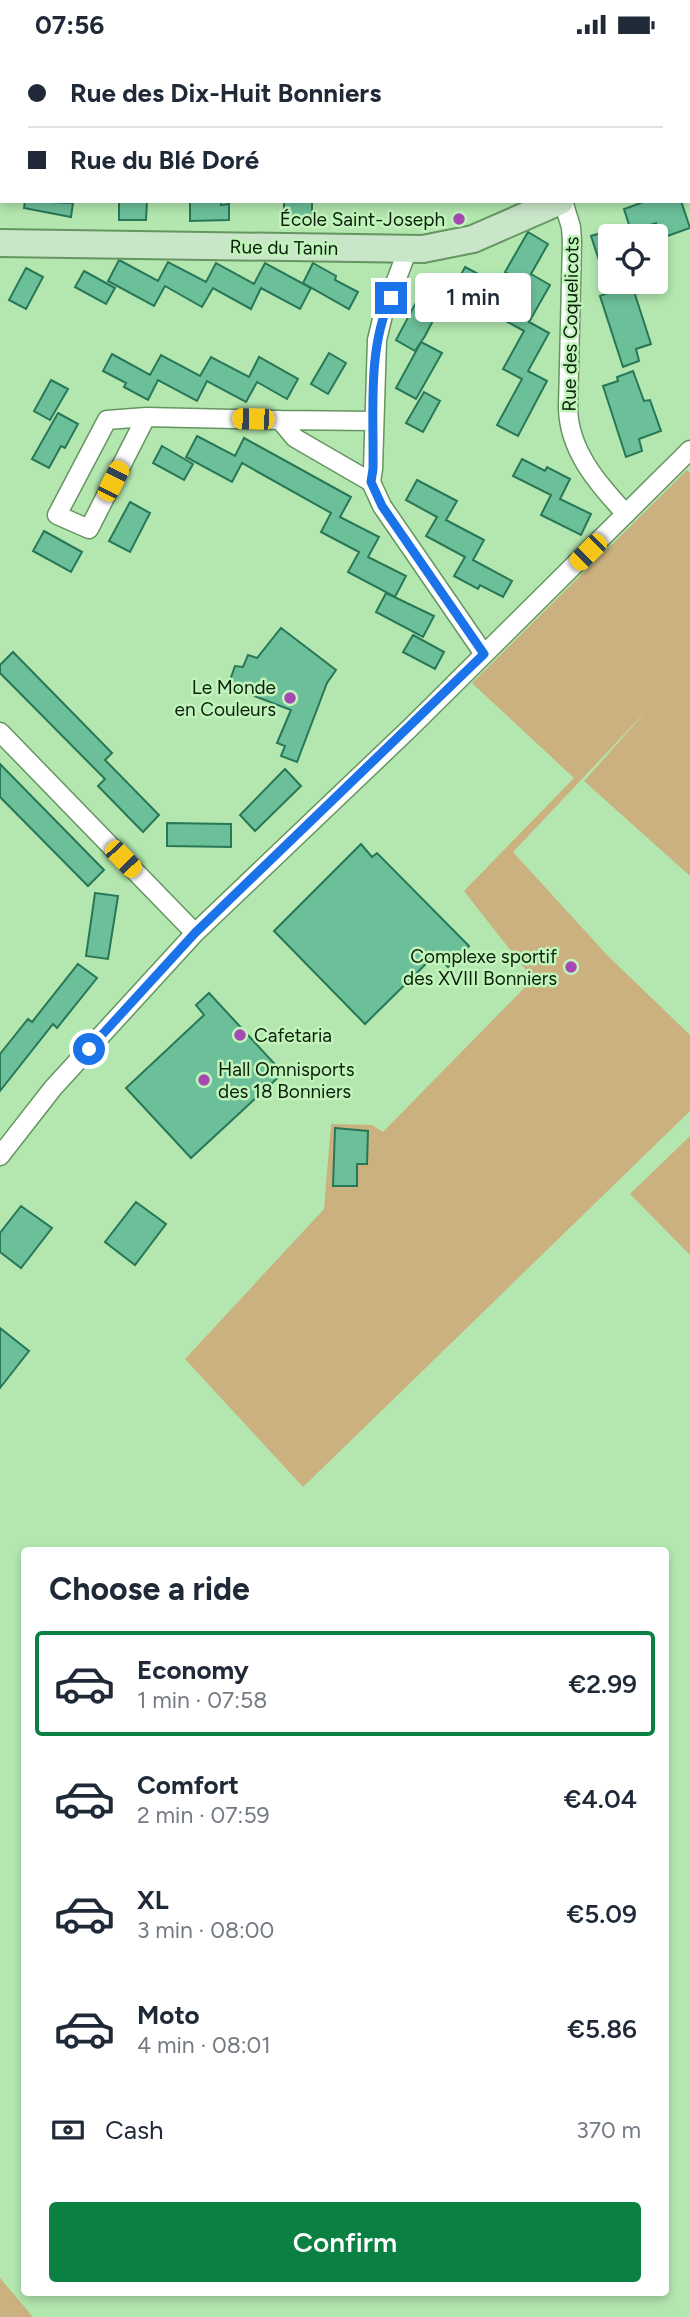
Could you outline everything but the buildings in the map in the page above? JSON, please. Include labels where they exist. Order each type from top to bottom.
[{"type":"street","name":"Rue du Tanin","points":[[0,243],[423,249],[473,239],[556,203]]},
{"type":"street","name":"Rue des Coquelicots","points":[[562,203],[571,226],[572,241],[568,408],[570,432],[580,456],[626,515]]},
{"type":"street","points":[[408,249],[383,315],[377,339],[371,482],[382,506],[404,541],[484,654]]},
{"type":"street","points":[[146,417],[89,529],[57,515],[107,420],[146,417],[374,421]]},
{"type":"street","points":[[280,420],[295,438],[371,482]]},
{"type":"street","points":[[0,1156],[53,1088],[195,933],[484,654],[690,450]]},
{"type":"street","points":[[0,732],[195,933]]},
{"type":"shaded area","name":"Complexe sportif des XVIII Bonniers","points":[[687,470],[690,473],[690,876],[584,781],[649,708],[513,852],[606,954],[690,1035],[690,1111],[303,1487],[185,1359],[324,1209],[331,1124],[372,1125],[383,1132],[533,979],[464,891],[574,778],[472,683]]},
{"type":"shaded area","points":[[690,1136],[690,1255],[630,1194]]},
{"type":"shaded area","points":[[0,2278],[33,2317],[0,2317]]},
{"type":"place","name":"École Saint-Joseph","points":[[459,219]]},
{"type":"place","name":"Le Monde en Couleurs","points":[[290,698]]},
{"type":"place","name":"Complexe sportif des XVIII Bonniers","points":[[571,967]]},
{"type":"place","name":"Cafetaria","points":[[240,1035]]},
{"type":"place","name":"Hall Omnisports des 18 Bonniers","points":[[204,1080]]},
{"type":"route","points":[[89,1049],[195,933],[484,654],[404,541],[382,506],[371,482],[377,339],[391,298]]}]
